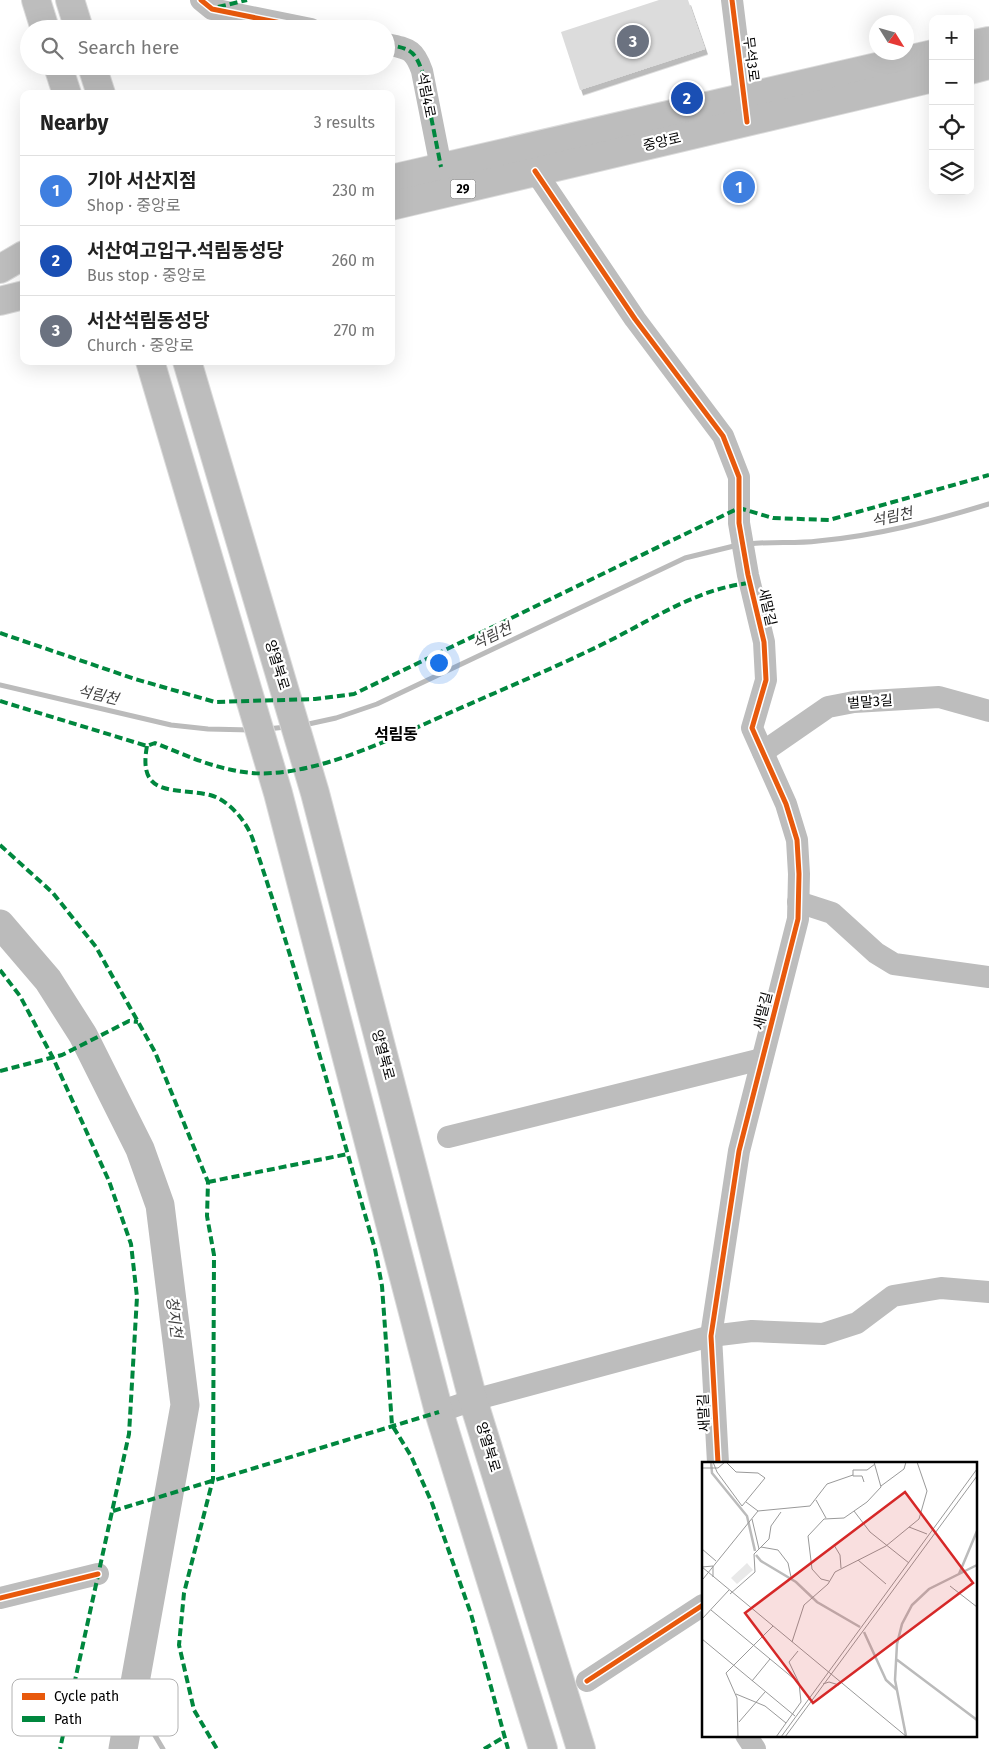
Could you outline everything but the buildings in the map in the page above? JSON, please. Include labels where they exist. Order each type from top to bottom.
[{"type":"main road","points":[[36,0],[43,20]]},
{"type":"main road","points":[[70,0],[77,20]]},
{"type":"main road","points":[[974,44],[989,41]]},
{"type":"main road","name":"중앙로","points":[[395,205],[535,171],[929,55]]},
{"type":"main road","points":[[974,69],[989,65]]},
{"type":"main road","points":[[61,75],[66,90]]},
{"type":"main road","points":[[95,75],[100,90]]},
{"type":"main road","name":"중앙로","points":[[395,178],[441,167],[745,110],[929,79]]},
{"type":"main road","points":[[0,270],[20,258]]},
{"type":"main road","points":[[0,270],[20,267]]},
{"type":"main road","points":[[0,301],[20,296]]},
{"type":"main road","points":[[0,316],[20,314]]},
{"type":"main road","points":[[141,365],[159,392]]},
{"type":"main road","points":[[151,365],[278,793],[439,1412],[543,1749]]},
{"type":"main road","name":"양열북로","points":[[193,367],[315,793],[473,1400],[581,1749]]},
{"type":"street","points":[[206,4],[247,0]]},
{"type":"street","name":"무석3로","points":[[732,0],[745,110]]},
{"type":"street","points":[[206,4],[273,20]]},
{"type":"street","name":"석림4로","points":[[395,46],[409,49],[417,58],[422,71],[441,167]]},
{"type":"street","name":"새말길","points":[[535,171],[635,320],[723,436],[739,477],[739,523],[748,575],[764,642],[766,680],[752,728],[786,804],[797,840],[798,919],[739,1151],[712,1336],[718,1462]]},
{"type":"street","name":"벌말3길","points":[[763,752],[828,707],[845,703],[939,698],[989,711]]},
{"type":"street","points":[[798,902],[832,913],[876,953],[894,964],[989,976]]},
{"type":"street","points":[[448,1137],[762,1059]]},
{"type":"street","points":[[439,1412],[473,1400],[712,1336],[752,1332],[823,1334],[857,1323],[893,1296],[941,1288],[989,1292]]},
{"type":"street","points":[[0,1598],[98,1574]]},
{"type":"street","points":[[587,1681],[702,1605]]},
{"type":"street","points":[[747,1736],[756,1749]]},
{"type":"waterway","name":"석림천","points":[[749,544],[809,542],[861,536],[926,522],[989,504]]},
{"type":"waterway","name":"석림천","points":[[304,725],[336,718],[377,704],[685,558],[738,545]]},
{"type":"waterway","name":"석림천","points":[[0,685],[171,725],[208,729],[251,730]]},
{"type":"waterway","name":"석림천","points":[[267,729],[286,727]]},
{"type":"waterway","name":"청지천","points":[[0,924],[48,980],[83,1035],[140,1149],[160,1205],[185,1405],[136,1679]]},
{"type":"waterway","name":"청지천","points":[[123,1749],[125,1736]]},
{"type":"waterway","points":[[155,1736],[163,1749]]},
{"type":"marked path","points":[[218,7],[247,0]]},
{"type":"marked path","points":[[395,46],[409,51],[419,63],[441,167]]},
{"type":"marked path","points":[[0,633],[135,679],[215,702],[315,699],[354,694],[739,508],[773,518],[829,520],[989,475]]},
{"type":"marked path","points":[[0,701],[147,746],[155,743],[203,762],[227,769],[252,773],[277,773],[302,769],[356,753],[573,658],[696,597],[732,586],[750,583]]},
{"type":"marked path","points":[[147,746],[145,763],[148,775],[154,783],[172,790],[210,795],[224,802],[242,819],[253,840],[301,993],[375,1249],[382,1286],[392,1425],[411,1456],[432,1503],[471,1614],[508,1749]]},
{"type":"marked path","points":[[0,845],[53,893],[96,947],[155,1052],[208,1182],[207,1216],[214,1255],[213,1479],[184,1593],[179,1645],[194,1710],[217,1749]]},
{"type":"marked path","points":[[0,970],[20,996],[53,1058],[109,1181],[131,1244],[137,1297],[129,1434],[75,1679]]},
{"type":"marked path","points":[[0,1071],[62,1055],[129,1021],[138,1022]]},
{"type":"marked path","points":[[208,1182],[348,1154]]},
{"type":"marked path","points":[[113,1511],[439,1412]]},
{"type":"marked path","points":[[60,1749],[63,1736]]},
{"type":"marked path","points":[[484,1749],[504,1737]]},
{"type":"cycle path","points":[[201,0],[212,9],[266,20]]},
{"type":"cycle path","points":[[732,0],[747,122]]},
{"type":"cycle path","points":[[535,171],[635,319],[723,436],[739,477],[739,523],[748,575],[764,642],[766,680],[752,728],[786,804],[797,840],[799,874],[798,919],[739,1151],[711,1336],[718,1462]]},
{"type":"cycle path","points":[[0,1598],[98,1574]]},
{"type":"cycle path","points":[[587,1681],[702,1606]]},
{"type":"place","name":"서산석림동성당","points":[[633,41]]},
{"type":"place","name":"서산여고입구.석림동성당","points":[[687,98]]},
{"type":"place","name":"기아 서산지점","points":[[739,187]]},
{"type":"district","name":"석림동","points":[[396,734]]}]
